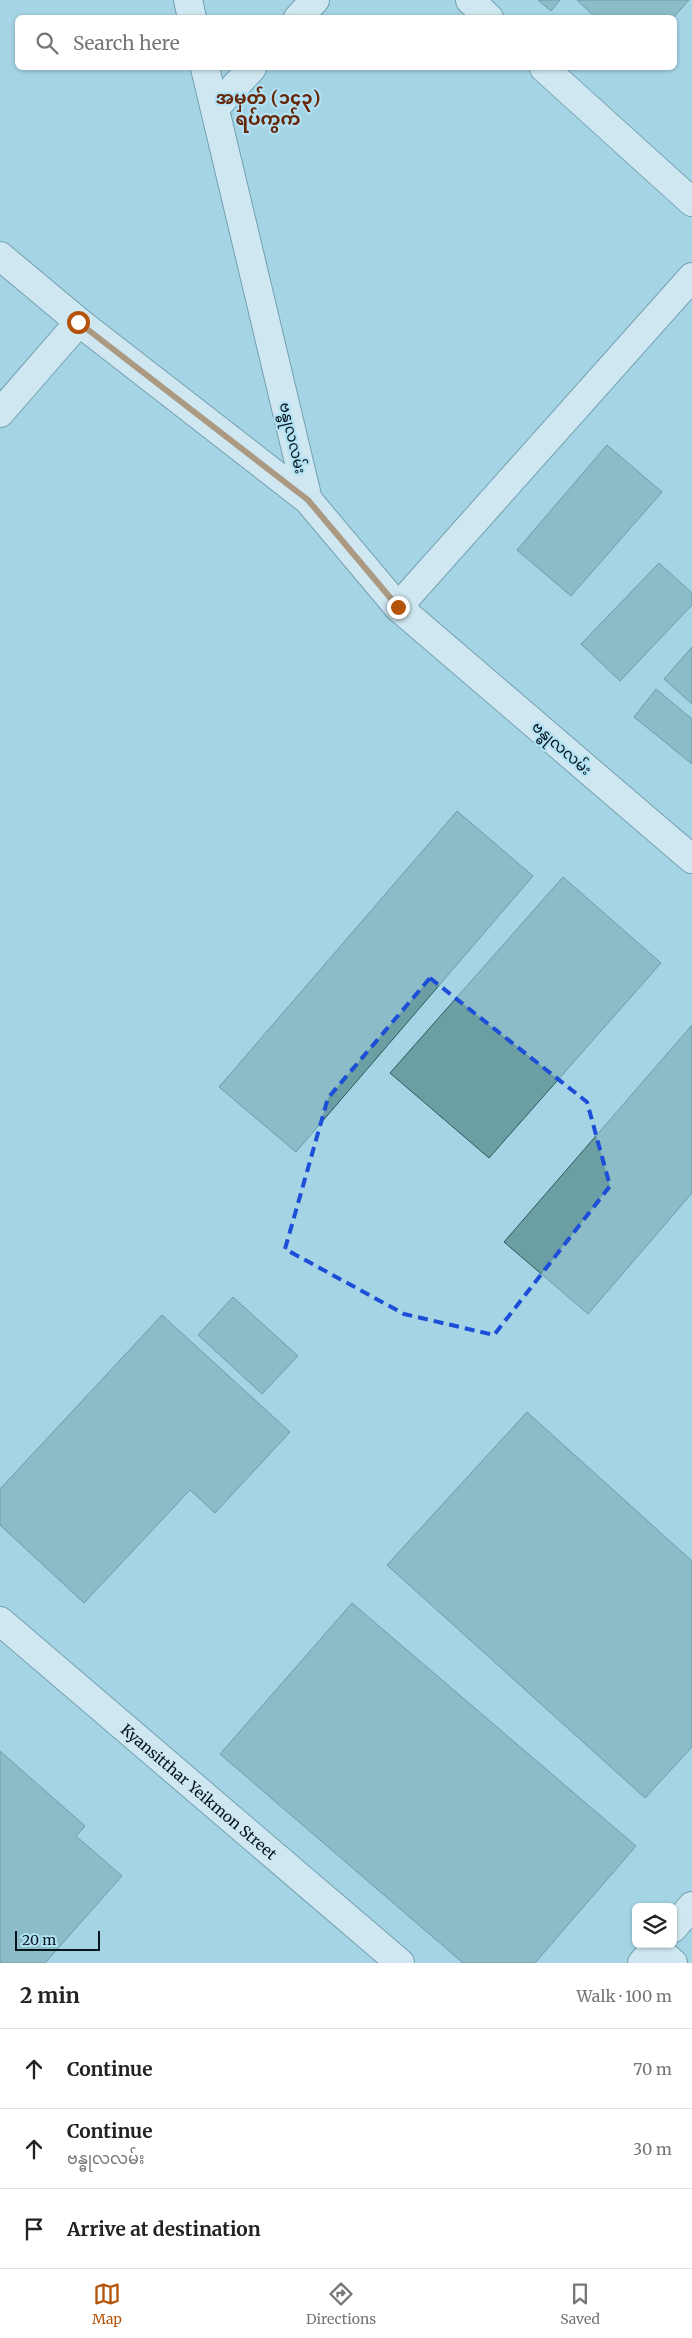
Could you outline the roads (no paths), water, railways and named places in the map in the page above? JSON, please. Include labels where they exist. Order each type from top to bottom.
[{"type":"street","points":[[188,0],[191,15]]},
{"type":"street","points":[[301,15],[314,0]]},
{"type":"street","points":[[470,0],[486,15]]},
{"type":"street","name":"ဗန္ဓုလလမ်း","points":[[206,70],[216,107],[308,500],[398,607],[692,859]]},
{"type":"street","points":[[216,107],[250,70]]},
{"type":"street","points":[[546,70],[692,202]]},
{"type":"street","points":[[0,256],[78,322],[308,500]]},
{"type":"street","points":[[398,607],[692,277]]},
{"type":"street","points":[[0,413],[78,322]]},
{"type":"street","name":"Kyansitthar Yeikmon Street","points":[[0,1621],[400,1963]]},
{"type":"street","points":[[677,1923],[692,1906]]},
{"type":"district","name":"အမှတ် (၁၄၃) ရပ်ကွက်","points":[[268,107]]}]
